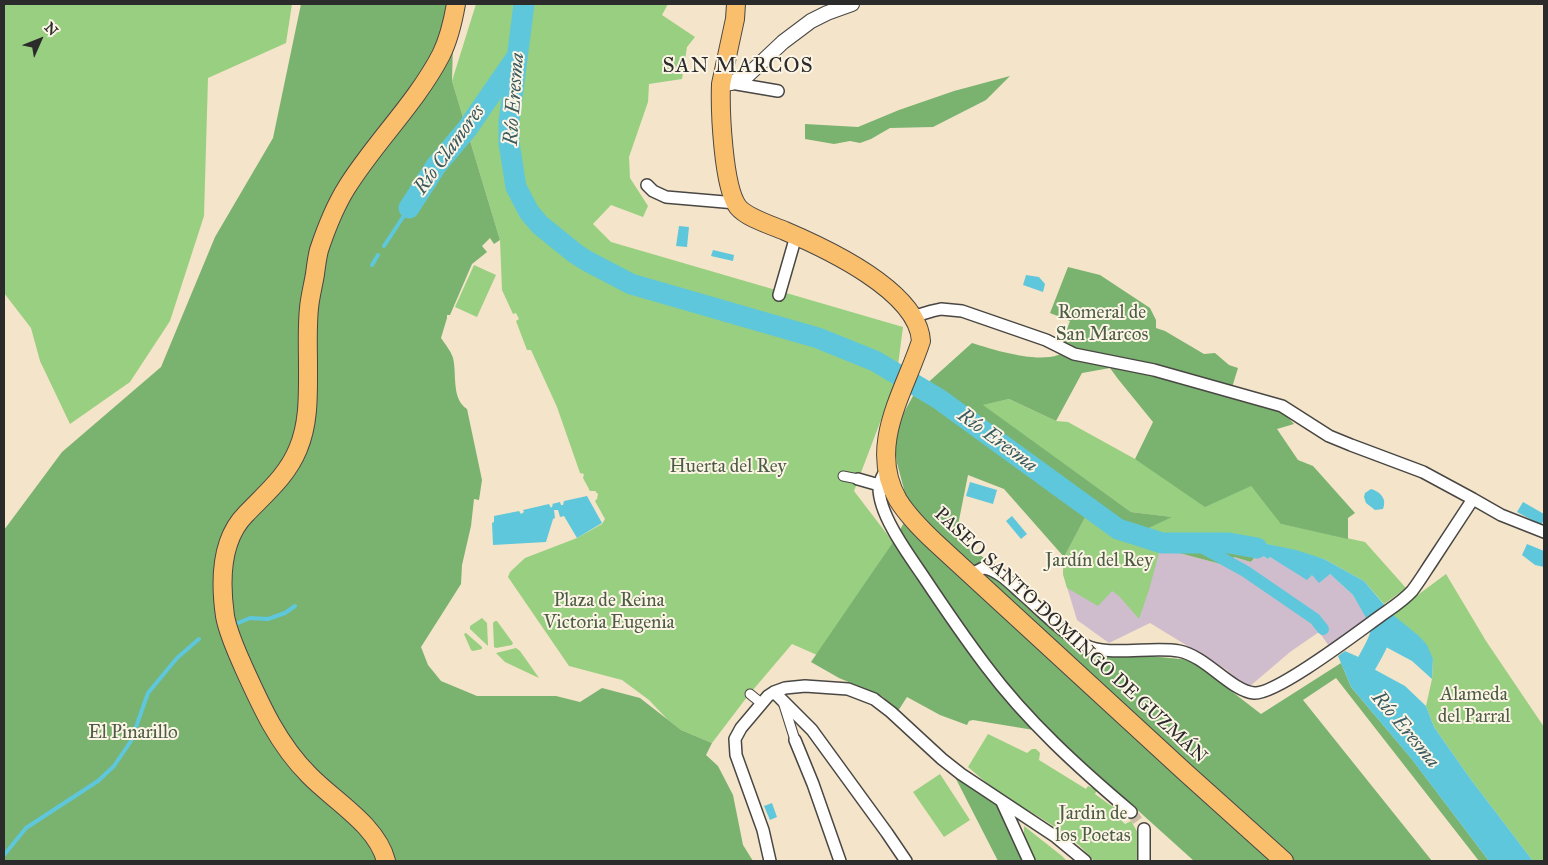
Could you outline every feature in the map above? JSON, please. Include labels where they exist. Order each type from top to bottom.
[{"type":"main road","points":[[386,861],[383,851],[370,830],[296,762],[262,709],[230,635],[225,616],[223,566],[228,541],[232,533],[246,514],[284,474],[303,437],[308,406],[308,309],[318,252],[331,218],[347,188],[441,56],[450,34],[456,4]]},
{"type":"main road","points":[[736,4],[726,84],[724,148],[728,179],[736,203],[745,214],[796,236],[856,267],[876,280],[896,297],[912,317]]},
{"type":"main road","name":"PASEO SANTO DOMINGO DE GUZMÁN","points":[[912,317],[919,330],[921,341],[888,429],[886,446],[887,467],[893,489],[908,514],[970,575],[1184,772],[1284,861]]},
{"type":"street","points":[[726,84],[747,76],[783,42],[811,21],[852,4]]},
{"type":"street","points":[[726,84],[778,90]]},
{"type":"street","points":[[647,185],[653,191],[666,197],[736,203]]},
{"type":"street","points":[[779,296],[796,236]]},
{"type":"street","points":[[912,317],[932,311],[962,311],[1046,340],[1078,356],[1154,370],[1282,406],[1329,436],[1423,472],[1501,514],[1544,532]]},
{"type":"street","points":[[887,467],[879,485],[882,505],[893,529],[908,554],[987,667],[1051,739],[1131,812]]},
{"type":"street","points":[[843,476],[879,485]]},
{"type":"street","points":[[970,575],[983,568],[992,570],[1086,646],[1108,650],[1170,650],[1182,652],[1203,661],[1236,685],[1252,693],[1263,692],[1277,686],[1334,650],[1411,591],[1473,499]]},
{"type":"street","points":[[770,861],[762,830],[736,755],[735,739],[761,703],[778,696],[785,688],[805,686],[848,689],[861,693],[884,706],[961,774],[1056,837],[1085,861]]},
{"type":"street","points":[[750,694],[761,703]]},
{"type":"street","points":[[778,696],[812,730],[906,861]]},
{"type":"street","points":[[778,696],[814,784],[840,861]]},
{"type":"street","points":[[1002,801],[1029,861]]},
{"type":"street","points":[[1144,829],[1144,861]]},
{"type":"shaded area","points":[[1091,506],[1123,538],[1228,566],[1234,557],[1251,562],[1258,553],[1268,559],[1270,557],[1284,565],[1312,575],[1330,574],[1353,595],[1367,618],[1329,646],[1319,632],[1290,652],[1249,687],[1242,686],[1227,670],[1150,623],[1109,643],[1077,620],[1063,574],[1064,557]]},
{"type":"green space","points":[[4,4],[292,4],[286,43],[208,78],[204,216],[170,321],[130,382],[70,424],[40,361],[31,328],[4,293]]},
{"type":"green space","name":"El Pinarillo","points":[[301,4],[454,4],[452,81],[500,240],[494,244],[490,238],[482,246],[487,252],[472,264],[450,315],[447,315],[441,338],[453,358],[457,393],[462,405],[467,409],[482,480],[479,500],[474,499],[471,526],[462,565],[461,584],[421,647],[428,665],[441,681],[477,696],[556,696],[580,702],[602,688],[640,698],[681,730],[712,743],[706,755],[718,766],[733,795],[743,845],[753,861],[4,861],[4,530],[62,452],[161,367],[215,237],[273,138]]},
{"type":"green space","points":[[476,4],[668,4],[662,15],[695,37],[687,47],[682,79],[649,84],[648,102],[629,157],[630,178],[648,206],[643,217],[611,205],[593,224],[611,242],[903,327],[895,388],[887,404],[854,491],[893,542],[817,655],[792,644],[747,697],[712,743],[681,730],[668,720],[649,700],[622,680],[569,666],[508,577],[510,572],[525,558],[577,538],[602,524],[605,519],[595,501],[598,494],[595,491],[590,491],[583,478],[584,474],[580,473],[557,407],[531,350],[527,350],[516,321],[519,319],[516,313],[513,314],[502,290],[500,240],[452,81]]},
{"type":"green space","points":[[1010,76],[986,100],[933,127],[890,128],[860,143],[850,141],[834,144],[805,139],[805,124],[858,127],[899,110],[954,91]]},
{"type":"green space","points":[[474,265],[496,275],[477,317],[455,307]]},
{"type":"green space","name":"Romeral de San Marcos","points":[[1068,267],[1100,275],[1150,308],[1156,320],[1156,328],[1165,331],[1204,354],[1215,353],[1229,365],[1238,368],[1230,394],[1280,409],[1294,424],[1277,429],[1298,460],[1313,466],[1355,513],[1348,518],[1348,539],[1281,524],[1251,486],[1205,507],[1135,459],[1153,422],[1110,368],[1082,373],[1056,421],[1009,399],[983,405],[1131,512],[1172,517],[1136,534],[1162,543],[1229,543],[1258,553],[1251,562],[1234,557],[1228,566],[1123,538],[1091,506],[1064,557],[1004,489],[968,475],[958,525],[972,548],[1095,651],[1191,660],[1261,714],[1341,663],[1351,687],[1411,758],[1489,861],[1479,861],[1336,678],[1303,700],[1432,861],[1194,861],[1052,733],[973,720],[969,721],[967,725],[940,715],[907,697],[898,711],[882,696],[839,678],[811,662],[893,542],[910,512],[897,463],[893,432],[913,396],[972,343],[1027,357],[1049,357],[1058,355],[1068,349],[1061,345],[1070,321],[1050,313]]},
{"type":"green space","points":[[1009,399],[1056,421],[1068,422],[1135,459],[1251,486],[1282,524],[1365,542],[1406,588],[1384,604],[1364,581],[1324,559],[1267,544],[1162,543],[1135,534],[1171,517],[1131,512],[982,405]]},
{"type":"green space","name":"Jardín del Rey","points":[[1091,506],[1123,538],[1160,549],[1139,619],[1119,596],[1112,591],[1098,606],[1067,588],[1063,574],[1064,557]]},
{"type":"green space","name":"Alameda del Parral","points":[[1446,574],[1486,641],[1544,727],[1544,861],[1533,861],[1472,781],[1434,727],[1426,706],[1432,679],[1433,659],[1392,614]]},
{"type":"green space","points":[[482,618],[487,623],[488,646],[470,629],[470,626]]},
{"type":"green space","points":[[497,621],[513,643],[512,645],[494,647],[493,623]]},
{"type":"green space","points":[[466,633],[482,649],[471,650],[464,634]]},
{"type":"green space","points":[[516,648],[539,678],[505,662],[496,653]]},
{"type":"green space","name":"Jardin de los Poetas","points":[[988,734],[1027,753],[1032,749],[1036,749],[1040,753],[1039,760],[1086,789],[1088,786],[1097,790],[1095,794],[1127,814],[1122,821],[1125,824],[1131,821],[1138,833],[1140,861],[1094,861],[1074,841],[1051,824],[998,791],[968,767]]},
{"type":"green space","points":[[940,774],[970,820],[944,837],[913,792]]},
{"type":"green space","points":[[954,775],[999,802],[1027,861],[998,861]]},
{"type":"green space","points":[[1024,826],[1067,861],[1035,861],[1024,840]]},
{"type":"water","points":[[679,226],[689,227],[687,247],[676,246]]},
{"type":"water","points":[[713,250],[734,255],[733,261],[711,256]]},
{"type":"water","points":[[1026,275],[1039,277],[1045,284],[1043,292],[1023,285]]},
{"type":"water","points":[[970,482],[997,490],[993,504],[966,496]]},
{"type":"water","points":[[1371,489],[1378,492],[1384,499],[1383,509],[1375,510],[1366,503],[1365,493]]},
{"type":"water","points":[[587,496],[602,523],[577,538],[564,516],[560,517],[558,510],[554,510],[555,518],[553,519],[546,542],[493,545],[492,523],[494,522],[494,516],[519,511],[521,514],[524,512],[523,510],[549,504],[551,508],[552,504],[560,502],[563,505],[564,501]]},
{"type":"water","points":[[1523,502],[1544,514],[1544,520],[1541,525],[1517,512]]},
{"type":"water","points":[[1012,516],[1027,534],[1021,539],[1006,521]]},
{"type":"water","points":[[1229,543],[1267,544],[1296,550],[1324,559],[1364,581],[1392,614],[1427,645],[1433,659],[1432,679],[1412,661],[1371,639],[1373,630],[1353,595],[1330,574],[1319,583],[1312,575],[1307,580],[1270,557],[1268,559],[1258,553]]},
{"type":"water","points":[[1527,544],[1544,551],[1544,567],[1535,565],[1522,555]]},
{"type":"water","points":[[1345,651],[1372,663],[1370,667],[1405,686],[1426,706],[1434,727],[1472,781],[1533,861],[1489,861],[1410,757],[1351,687],[1338,656]]},
{"type":"water","points":[[772,803],[777,817],[770,820],[764,806]]},
{"type":"waterway","name":"Río Eresma","points":[[524,4],[509,122],[509,143],[516,187],[529,212],[540,225],[576,254],[631,284],[818,338],[875,361],[939,399],[1118,529],[1162,543],[1229,543],[1257,548]]},
{"type":"waterway","name":"Río Clamores","points":[[409,208],[436,166],[467,129],[516,58]]},
{"type":"waterway","name":"Río Clamores","points":[[384,246],[409,208]]},
{"type":"waterway","name":"Río Clamores","points":[[372,265],[378,255]]},
{"type":"waterway","points":[[1194,543],[1245,571],[1315,619],[1323,629]]},
{"type":"waterway","points":[[238,623],[250,618],[268,619],[285,613],[295,606]]},
{"type":"waterway","name":"Río Eresma","points":[[1369,686],[1363,675],[1363,670],[1380,637],[1382,623],[1380,616]]},
{"type":"waterway","points":[[4,855],[26,828],[98,781],[114,766],[131,741],[148,693],[177,658],[199,639]]},
{"type":"tunnel","points":[[1131,812],[1144,829]]},
{"type":"district","name":"SAN MARCOS","points":[[738,67]]},
{"type":"park label","name":"Huerta del Rey","points":[[728,467]]},
{"type":"park label","name":"Plaza de Reina Victoria Eugenia","points":[[609,612]]}]
